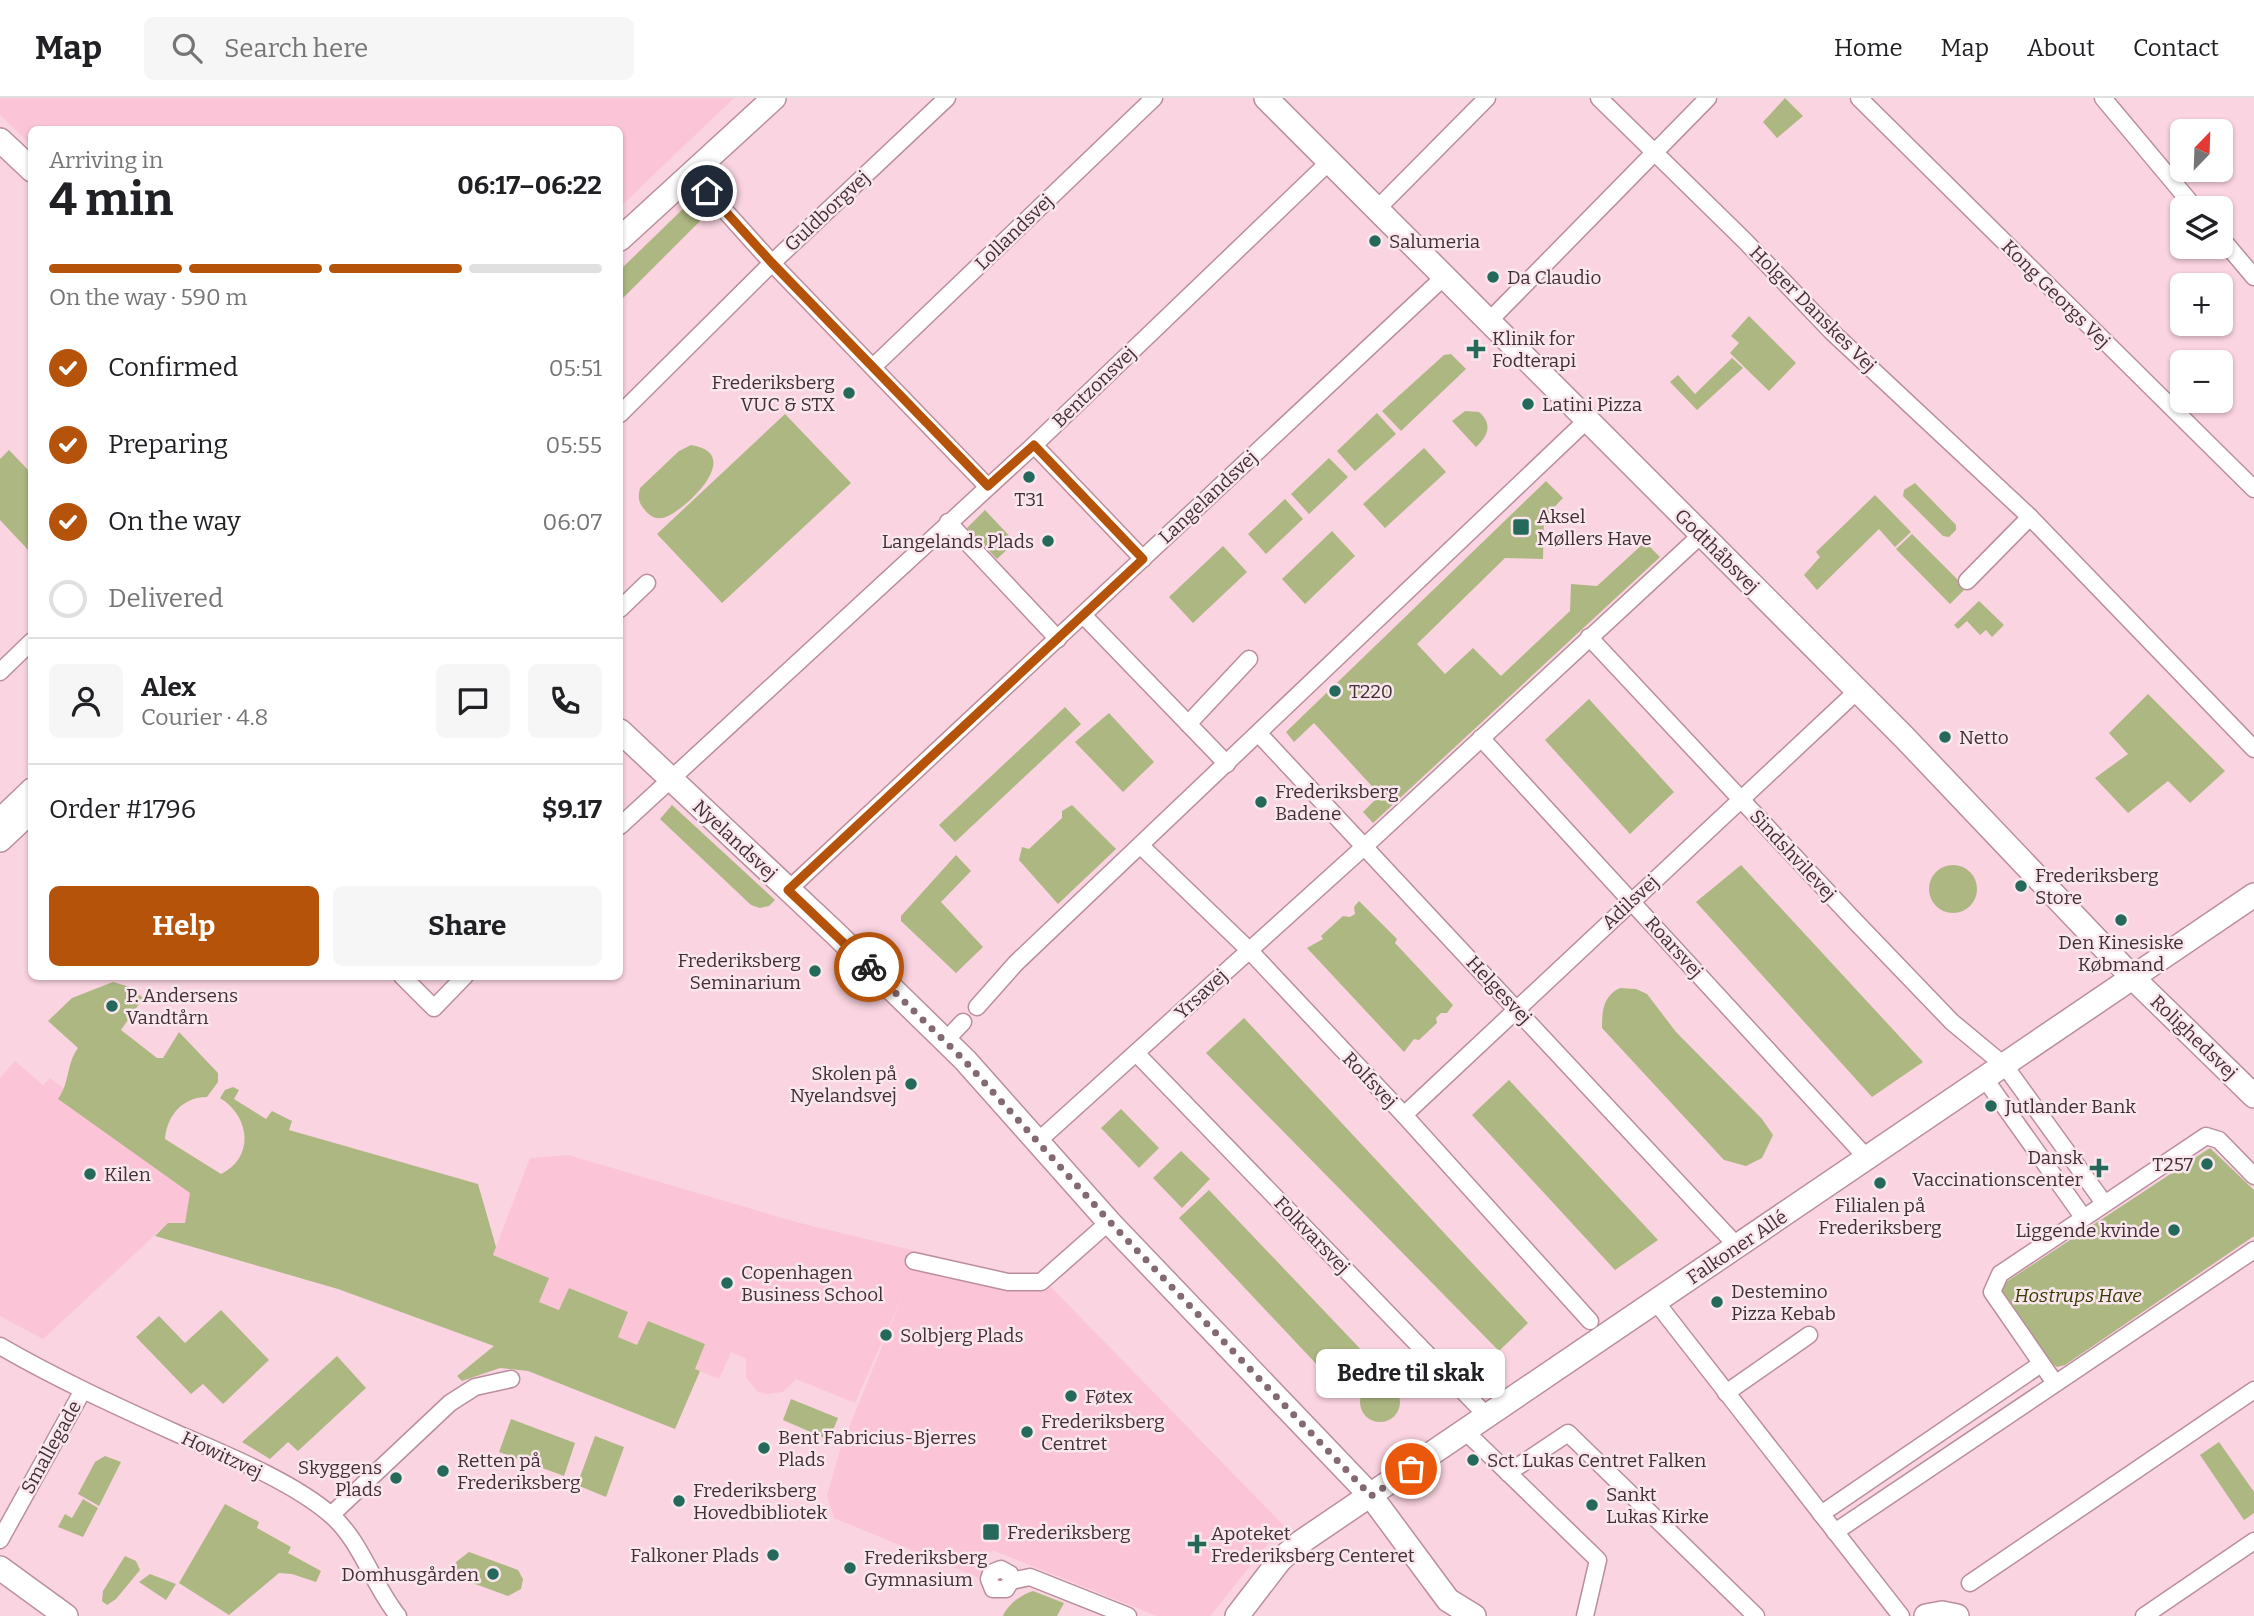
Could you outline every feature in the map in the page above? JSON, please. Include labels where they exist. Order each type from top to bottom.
[{"type":"street","points":[[691,173],[714,145],[762,98]]},
{"type":"street","points":[[623,236],[774,98]]},
{"type":"street","name":"Guldborgvej","points":[[623,411],[772,263],[947,98]]},
{"type":"street","name":"Lollandsvej","points":[[874,366],[1154,98]]},
{"type":"street","name":"Godthåbsvej","points":[[1266,98],[1973,808],[2133,978]]},
{"type":"street","points":[[1377,209],[1487,98]]},
{"type":"street","name":"Holger Danskes Vej","points":[[1599,98],[1832,332],[2030,517],[2254,749]]},
{"type":"street","points":[[1489,321],[1708,98]]},
{"type":"street","name":"Kong Georgs Vej","points":[[1859,98],[2254,489]]},
{"type":"street","points":[[2103,98],[2185,196]]},
{"type":"street","points":[[0,140],[28,166]]},
{"type":"street","name":"Bentzonsvej","points":[[623,823],[1034,445],[1329,162]]},
{"type":"street","points":[[691,173],[772,263],[988,486]]},
{"type":"street","points":[[2233,252],[2254,277]]},
{"type":"street","name":"Langelandsvej","points":[[788,890],[1444,277]]},
{"type":"street","points":[[977,1007],[1017,963],[1142,847],[1259,734],[1273,716],[1586,421]]},
{"type":"street","points":[[1034,445],[1143,559]]},
{"type":"street","points":[[1967,581],[2030,517]]},
{"type":"street","points":[[948,522],[1058,639]]},
{"type":"street","points":[[1365,846],[1701,535]]},
{"type":"street","points":[[623,606],[647,583]]},
{"type":"street","points":[[1083,615],[1227,764]]},
{"type":"street","name":"Sindshvilevej","points":[[1589,637],[1952,1022],[2005,1066]]},
{"type":"street","points":[[0,672],[28,645]]},
{"type":"street","points":[[1188,724],[1249,659]]},
{"type":"street","name":"Adilsvej","points":[[1404,1115],[1857,691]]},
{"type":"street","name":"Nyelandsvej","points":[[623,734],[945,1041],[1110,1222],[1371,1496],[1448,1600],[1474,1616]]},
{"type":"street","name":"Helgesvej","points":[[1259,734],[1738,1247]]},
{"type":"street","name":"Roarsvej","points":[[1481,738],[1866,1157]]},
{"type":"street","points":[[0,820],[28,794]]},
{"type":"street","points":[[0,840],[28,814]]},
{"type":"street","name":"Yrsavej","points":[[1037,1142],[1365,846]]},
{"type":"street","name":"Rolfsvej","points":[[1142,847],[1249,950],[1404,1115],[1590,1321]]},
{"type":"street","name":"Falkoner Allé","points":[[1237,1616],[1280,1560],[1301,1542],[2254,895]]},
{"type":"street","name":"Rolighedsvej","points":[[2133,978],[2254,1096]]},
{"type":"street","points":[[406,980],[434,1008],[462,980]]},
{"type":"street","points":[[945,1041],[962,1023]]},
{"type":"street","name":"Folkvarsvej","points":[[1136,1053],[1488,1417]]},
{"type":"street","points":[[2005,1066],[2105,1203]]},
{"type":"street","points":[[1985,1079],[2082,1216]]},
{"type":"street","points":[[2055,1383],[1992,1292],[2000,1274],[2082,1216],[2206,1136],[2219,1140],[2254,1176]]},
{"type":"street","points":[[914,1261],[1008,1282],[1041,1282],[1110,1222]]},
{"type":"street","points":[[1835,1532],[2254,1250]]},
{"type":"street","points":[[1656,1302],[1901,1616]]},
{"type":"street","points":[[1726,1393],[1809,1335]]},
{"type":"street","name":"Howitzvej","points":[[0,1346],[82,1392],[227,1455],[331,1515],[348,1534],[398,1616]]},
{"type":"street","points":[[1821,1514],[2041,1364]]},
{"type":"street","points":[[331,1515],[450,1403],[475,1387],[511,1379]]},
{"type":"street","points":[[1970,1583],[2254,1390]]},
{"type":"street","name":"Smallegade","points":[[0,1540],[82,1392]]},
{"type":"street","points":[[1466,1432],[1598,1560],[1585,1616]]},
{"type":"street","points":[[1508,1473],[1568,1433],[1756,1616]]},
{"type":"street","points":[[2144,1616],[2254,1541]]},
{"type":"street","points":[[0,1568],[66,1616]]},
{"type":"street","points":[[1011,1581],[1030,1577],[1128,1616]]},
{"type":"street","points":[[1926,1616],[1956,1616]]},
{"type":"shaded area","points":[[0,98],[734,98],[623,204],[623,126],[28,126],[28,142],[0,115]]},
{"type":"shaded area","points":[[15,1061],[43,1085],[50,1078],[65,1089],[58,1099],[191,1193],[185,1223],[168,1223],[43,1339],[0,1316],[0,1078]]},
{"type":"shaded area","points":[[568,1155],[796,1222],[1047,1283],[1291,1533],[1267,1545],[1210,1616],[1157,1616],[992,1550],[979,1578],[834,1518],[827,1495],[841,1447],[904,1292],[855,1403],[796,1379],[783,1392],[765,1394],[757,1391],[746,1377],[746,1359],[731,1352],[719,1379],[695,1369],[705,1344],[648,1321],[637,1345],[618,1337],[628,1312],[569,1288],[560,1310],[539,1302],[548,1278],[493,1255],[530,1158]]},
{"type":"green space","points":[[1785,98],[1803,116],[1777,138],[1763,122]]},
{"type":"green space","points":[[687,205],[701,220],[623,298],[623,267]]},
{"type":"green space","points":[[1749,316],[1796,363],[1769,391],[1730,353],[1739,343],[1731,336]]},
{"type":"green space","points":[[1451,354],[1466,369],[1401,431],[1382,411],[1444,355]]},
{"type":"green space","points":[[1732,358],[1743,368],[1697,410],[1670,382],[1678,375],[1695,394]]},
{"type":"green space","points":[[1465,411],[1479,412],[1486,421],[1486,434],[1476,447],[1452,421]]},
{"type":"green space","points":[[1377,413],[1396,434],[1355,471],[1337,451]]},
{"type":"green space","points":[[785,414],[851,483],[722,603],[657,534]]},
{"type":"green space","points":[[691,445],[707,451],[713,460],[712,472],[694,497],[681,507],[662,518],[652,516],[640,502],[640,488],[679,451]]},
{"type":"green space","points":[[1424,448],[1446,472],[1385,528],[1363,504]]},
{"type":"green space","points":[[9,450],[28,470],[28,550],[0,520],[0,459]]},
{"type":"green space","points":[[1329,458],[1348,477],[1309,514],[1291,494]]},
{"type":"green space","name":"Aksel Møllers Have","points":[[1546,481],[1563,498],[1544,518],[1543,559],[1505,558],[1417,644],[1445,674],[1473,648],[1501,676],[1570,611],[1571,584],[1597,586],[1645,542],[1660,557],[1373,823],[1363,812],[1380,795],[1314,723],[1294,742],[1286,732]]},
{"type":"green space","points":[[1915,483],[1956,525],[1956,530],[1949,537],[1943,536],[1903,496],[1904,490]]},
{"type":"green space","points":[[1875,495],[1911,532],[1895,547],[1879,529],[1817,590],[1804,575],[1820,557],[1816,552]]},
{"type":"green space","points":[[1285,499],[1303,519],[1266,554],[1248,534]]},
{"type":"green space","points":[[985,510],[1015,542],[997,559],[967,528]]},
{"type":"green space","points":[[1332,531],[1355,556],[1305,604],[1282,579]]},
{"type":"green space","points":[[1912,534],[1966,588],[1950,604],[1896,549]]},
{"type":"green space","points":[[1223,546],[1247,572],[1193,623],[1169,597]]},
{"type":"green space","points":[[1979,601],[2004,625],[1992,637],[1986,630],[1980,635],[1967,621],[1958,629],[1954,625]]},
{"type":"green space","points":[[2148,694],[2225,771],[2190,803],[2168,781],[2128,813],[2095,778],[2128,754],[2109,733]]},
{"type":"green space","points":[[1589,699],[1674,792],[1630,834],[1545,740]]},
{"type":"green space","points":[[1065,707],[1081,724],[955,842],[939,825]]},
{"type":"green space","points":[[1109,713],[1154,762],[1123,792],[1075,742]]},
{"type":"green space","points":[[672,805],[775,900],[769,906],[760,908],[751,905],[660,819]]},
{"type":"green space","points":[[1072,805],[1116,849],[1058,904],[1019,860],[1022,847],[1029,849],[1062,818],[1062,811]]},
{"type":"green space","points":[[956,855],[971,871],[941,902],[983,947],[956,973],[901,921],[901,916]]},
{"type":"green space","points":[[1741,865],[1923,1062],[1872,1097],[1696,902]]},
{"type":"green space","points":[[1953,865],[1970,872],[1977,889],[1970,906],[1953,913],[1936,906],[1929,889],[1936,872]]},
{"type":"green space","points":[[1359,901],[1397,939],[1395,943],[1453,1005],[1447,1013],[1441,1013],[1436,1018],[1437,1023],[1419,1040],[1414,1039],[1404,1052],[1307,948],[1323,939],[1321,936],[1343,916],[1350,917],[1355,914],[1354,907]]},
{"type":"green space","points":[[113,982],[130,987],[143,998],[121,1030],[157,1058],[163,1058],[179,1032],[218,1073],[218,1082],[207,1097],[191,1100],[173,1115],[165,1139],[221,1174],[232,1167],[244,1147],[244,1136],[238,1115],[220,1098],[225,1090],[233,1087],[239,1090],[234,1099],[266,1119],[272,1111],[292,1121],[289,1130],[478,1184],[496,1247],[493,1255],[549,1278],[539,1302],[559,1310],[569,1288],[628,1312],[618,1337],[637,1345],[648,1321],[705,1344],[695,1369],[700,1371],[675,1429],[528,1371],[500,1368],[462,1381],[457,1376],[494,1346],[338,1289],[155,1236],[168,1223],[185,1223],[190,1193],[58,1099],[78,1048],[48,1021],[72,998]]},
{"type":"green space","points":[[1620,988],[1636,989],[1647,994],[1676,1032],[1762,1119],[1773,1135],[1762,1158],[1746,1166],[1724,1160],[1602,1028],[1603,1010],[1607,1000]]},
{"type":"green space","points":[[1244,1018],[1528,1323],[1499,1351],[1206,1053]]},
{"type":"green space","points":[[1509,1080],[1658,1240],[1615,1270],[1472,1115]]},
{"type":"green space","points":[[1121,1109],[1159,1148],[1139,1168],[1101,1128]]},
{"type":"green space","name":"Hostrups Have","points":[[2210,1148],[2254,1190],[2254,1236],[2065,1365],[2057,1367],[2051,1363],[2001,1289],[2003,1284]]},
{"type":"green space","points":[[1181,1151],[1210,1179],[1182,1208],[1153,1178]]},
{"type":"green space","points":[[1209,1190],[1368,1357],[1337,1386],[1179,1218]]},
{"type":"green space","points":[[221,1310],[269,1360],[223,1404],[203,1384],[191,1394],[136,1337],[159,1316],[185,1343]]},
{"type":"green space","points":[[337,1356],[366,1388],[298,1451],[288,1442],[270,1459],[242,1442]]},
{"type":"green space","points":[[1380,1382],[1394,1388],[1400,1402],[1394,1416],[1380,1422],[1366,1416],[1360,1402],[1366,1388]]},
{"type":"green space","points":[[791,1399],[838,1418],[829,1440],[783,1420]]},
{"type":"green space","points":[[511,1419],[575,1443],[564,1476],[499,1452]]},
{"type":"green space","points":[[595,1436],[624,1447],[606,1497],[577,1485]]},
{"type":"green space","points":[[2219,1442],[2254,1492],[2254,1513],[2244,1520],[2200,1455]]},
{"type":"green space","points":[[105,1456],[121,1462],[99,1506],[78,1494],[95,1462]]},
{"type":"green space","points":[[83,1499],[98,1508],[83,1537],[58,1527],[65,1514],[72,1518]]},
{"type":"green space","points":[[225,1504],[259,1522],[257,1528],[291,1547],[288,1553],[321,1571],[316,1582],[292,1574],[279,1573],[229,1615],[179,1583]]},
{"type":"green space","points":[[469,1552],[518,1570],[523,1579],[521,1589],[508,1596],[459,1578],[456,1562]]},
{"type":"green space","points":[[125,1556],[136,1561],[140,1570],[116,1599],[107,1605],[102,1601],[103,1591]]},
{"type":"green space","points":[[150,1574],[176,1584],[166,1600],[139,1582]]},
{"type":"green space","points":[[1033,1591],[1064,1603],[1057,1616],[1003,1616],[1015,1600]]},
{"type":"way so far","points":[[869,967],[964,1060],[1110,1222],[1371,1496],[1411,1469]]},
{"type":"place","name":"Salumeria","points":[[1375,241]]},
{"type":"place","name":"Da Claudio","points":[[1493,277]]},
{"type":"place","name":"Klinik for Fodterapi","points":[[1476,349]]},
{"type":"place","name":"Frederiksberg VUC & STX","points":[[849,393]]},
{"type":"place","name":"Latini Pizza","points":[[1528,404]]},
{"type":"place","name":"T31","points":[[1029,477]]},
{"type":"place","name":"Aksel Møllers Have","points":[[1521,527]]},
{"type":"place","name":"Langelands Plads","points":[[1048,541]]},
{"type":"place","name":"T220","points":[[1335,691]]},
{"type":"place","name":"Netto","points":[[1945,737]]},
{"type":"place","name":"Frederiksberg Badene","points":[[1261,802]]},
{"type":"place","name":"Frederiksberg Store","points":[[2021,886]]},
{"type":"place","name":"Den Kinesiske Købmand","points":[[2121,920]]},
{"type":"place","name":"Frederiksberg Seminarium","points":[[815,971]]},
{"type":"place","name":"P. Andersens Vandtårn","points":[[112,1006]]},
{"type":"place","name":"Skolen på Nyelandsvej","points":[[911,1084]]},
{"type":"place","name":"Jutlander Bank","points":[[1991,1106]]},
{"type":"place","name":"T257","points":[[2207,1164]]},
{"type":"place","name":"Dansk Vaccinationscenter","points":[[2099,1168]]},
{"type":"place","name":"Kilen","points":[[90,1174]]},
{"type":"place","name":"Filialen på Frederiksberg","points":[[1880,1183]]},
{"type":"place","name":"Liggende kvinde","points":[[2174,1230]]},
{"type":"place","name":"Copenhagen Business School","points":[[727,1283]]},
{"type":"place","name":"Destemino Pizza Kebab","points":[[1717,1302]]},
{"type":"place","name":"Solbjerg Plads","points":[[886,1335]]},
{"type":"place","name":"Føtex","points":[[1071,1396]]},
{"type":"place","name":"Frederiksberg Centret","points":[[1027,1432]]},
{"type":"place","name":"Bent Fabricius-Bjerres Plads","points":[[764,1448]]},
{"type":"place","name":"Sct. Lukas Centret Falken","points":[[1473,1460]]},
{"type":"place","name":"Bedre til skak","points":[[1411,1469]]},
{"type":"place","name":"Retten på Frederiksberg","points":[[443,1471]]},
{"type":"place","name":"Skyggens Plads","points":[[396,1478]]},
{"type":"place","name":"Frederiksberg Hovedbibliotek","points":[[679,1501]]},
{"type":"place","name":"Sankt Lukas Kirke","points":[[1592,1505]]},
{"type":"place","name":"Frederiksberg","points":[[991,1532]]},
{"type":"place","name":"Apoteket Frederiksberg Centeret","points":[[1197,1544]]},
{"type":"place","name":"Falkoner Plads","points":[[773,1555]]},
{"type":"place","name":"Frederiksberg Gymnasium","points":[[850,1568]]},
{"type":"place","name":"Domhusgården","points":[[493,1574]]},
{"type":"route","points":[[707,191],[772,263],[988,486],[1034,445],[1143,559],[788,890],[869,967]]}]
